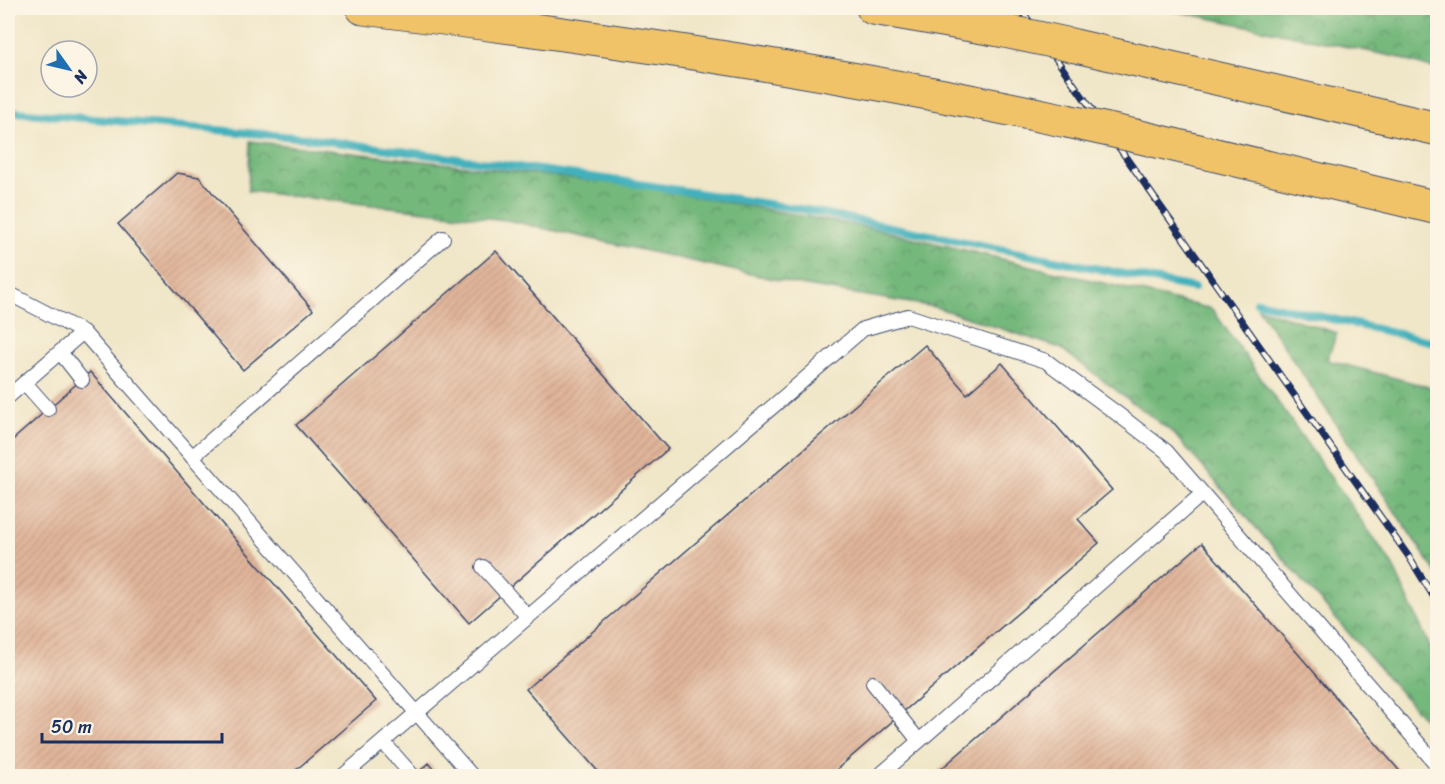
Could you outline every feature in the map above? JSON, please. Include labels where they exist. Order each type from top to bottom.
[{"type":"highway","points":[[363,8],[727,58],[976,101],[1136,136],[1437,208]]},
{"type":"highway","points":[[873,8],[1071,45],[1437,129]]},
{"type":"lane","points":[[192,457],[443,238]]},
{"type":"lane","points":[[8,293],[83,332],[472,777]]},
{"type":"lane","points":[[343,777],[864,329],[909,316],[1046,361],[1166,452],[1437,766]]},
{"type":"lane","points":[[8,397],[83,332]]},
{"type":"lane","points":[[60,352],[82,380]]},
{"type":"lane","points":[[25,382],[48,409]]},
{"type":"lane","points":[[879,777],[1202,494]]},
{"type":"lane","points":[[483,567],[528,617]]},
{"type":"lane","points":[[873,683],[919,741]]},
{"type":"lane","points":[[383,742],[414,777]]},
{"type":"green space","points":[[1160,8],[1437,8],[1437,70],[1396,57]]},
{"type":"green space","points":[[250,141],[638,186],[880,230],[1212,309],[1392,564],[1437,662],[1437,734],[1173,433],[1060,348],[935,307],[800,285],[506,220],[248,191]]},
{"type":"green space","points":[[1258,308],[1337,333],[1327,360],[1437,389],[1437,574]]},
{"type":"building","points":[[177,173],[199,177],[313,310],[243,370],[118,224]]},
{"type":"building","points":[[496,251],[668,449],[469,623],[296,425]]},
{"type":"building","points":[[925,345],[967,394],[1002,363],[1112,490],[1078,519],[1099,543],[829,776],[602,776],[526,689]]},
{"type":"building","points":[[90,372],[376,701],[289,776],[8,776],[8,444]]},
{"type":"building","points":[[1202,543],[1404,776],[933,776]]},
{"type":"building","points":[[429,763],[440,776],[414,776]]},
{"type":"waterway","points":[[16,112],[306,138],[620,181],[806,210],[1194,288]]},
{"type":"waterway","points":[[1257,302],[1438,343]]},
{"type":"railway","points":[[1020,8],[1409,557],[1438,604]]}]
